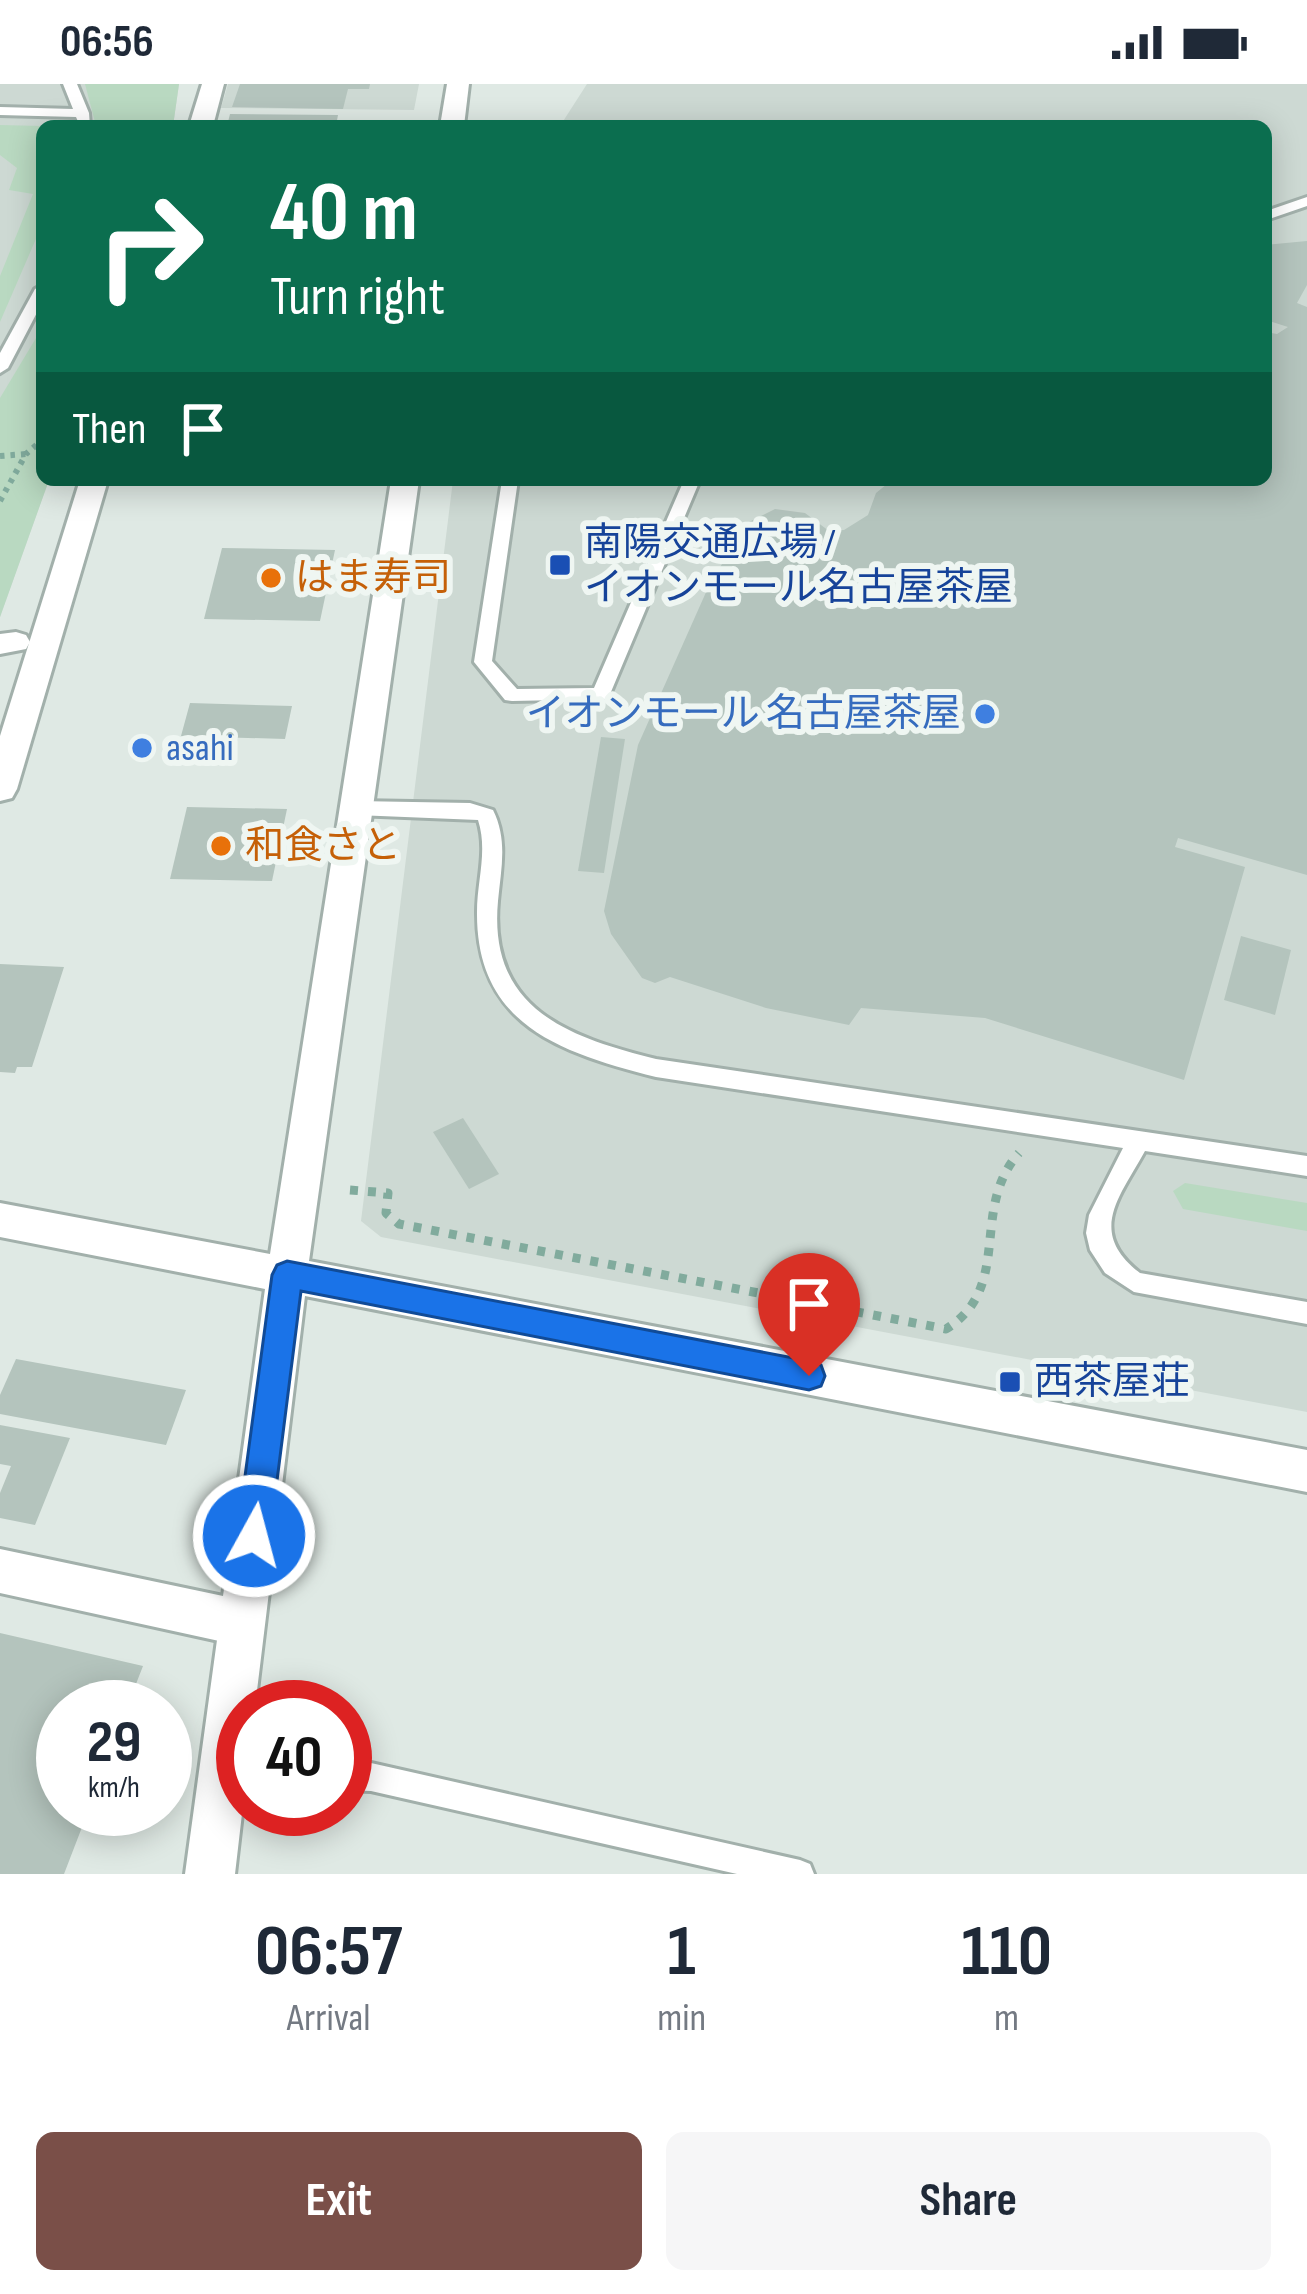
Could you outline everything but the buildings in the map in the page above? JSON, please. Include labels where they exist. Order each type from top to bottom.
[{"type":"street","points":[[202,120],[213,84]]},
{"type":"street","points":[[453,120],[458,84]]},
{"type":"street","points":[[0,790],[92,486]]},
{"type":"street","points":[[239,1680],[287,1275],[404,486]]},
{"type":"street","points":[[0,1220],[1307,1471]]},
{"type":"street","points":[[0,1571],[242,1624]]},
{"type":"street","points":[[210,1874],[219,1836]]},
{"type":"lane","points":[[0,112],[84,120],[70,84]]},
{"type":"lane","points":[[1272,214],[1307,201]]},
{"type":"lane","points":[[0,368],[36,300]]},
{"type":"lane","points":[[509,486],[483,662],[512,695],[556,695],[601,694],[689,486]]},
{"type":"lane","points":[[356,808],[470,809],[486,815],[494,830],[489,958],[503,989],[521,1011],[552,1034],[592,1053],[1307,1166]]},
{"type":"lane","points":[[1140,1139],[1097,1218],[1098,1246],[1110,1267],[1134,1282],[1307,1313]]},
{"type":"lane","points":[[372,1777],[800,1874]]},
{"type":"path","points":[[0,501],[26,454],[36,445]]},
{"type":"path","points":[[0,456],[26,454]]},
{"type":"path","points":[[350,1190],[388,1192],[386,1213],[399,1224],[946,1329],[965,1322],[984,1290],[994,1183],[1003,1165],[1022,1150]]},
{"type":"shaded area","points":[[0,84],[179,84],[174,120],[36,120],[36,486],[47,486],[0,617]]},
{"type":"shaded area","points":[[228,84],[419,84],[414,110],[221,108]]},
{"type":"shaded area","name":"イオンモール 名古屋茶屋","points":[[587,84],[1307,84],[1307,1412],[381,1237],[361,1221],[452,486],[1272,486],[1272,120],[564,120]]},
{"type":"green space","points":[[85,84],[179,84],[174,120],[94,120]]},
{"type":"green space","points":[[0,125],[36,126],[36,239],[0,322],[0,276],[33,194],[9,190],[17,168],[0,155]]},
{"type":"green space","points":[[36,338],[36,486],[47,486],[0,617],[0,398]]},
{"type":"green space","points":[[1185,1183],[1307,1203],[1307,1231],[1183,1209],[1173,1191]]},
{"type":"place","name":"南陽交通広場 / イオンモール名古屋茶屋","points":[[560,565]]},
{"type":"place","name":"はま寿司","points":[[271,578]]},
{"type":"place","name":"イオンモール 名古屋茶屋","points":[[985,714]]},
{"type":"place","name":"asahi","points":[[142,748]]},
{"type":"place","name":"和食さと","points":[[221,846]]},
{"type":"place","name":"西茶屋荘","points":[[1010,1382]]},
{"type":"route","points":[[254,1536],[287,1275],[809,1376]]}]
